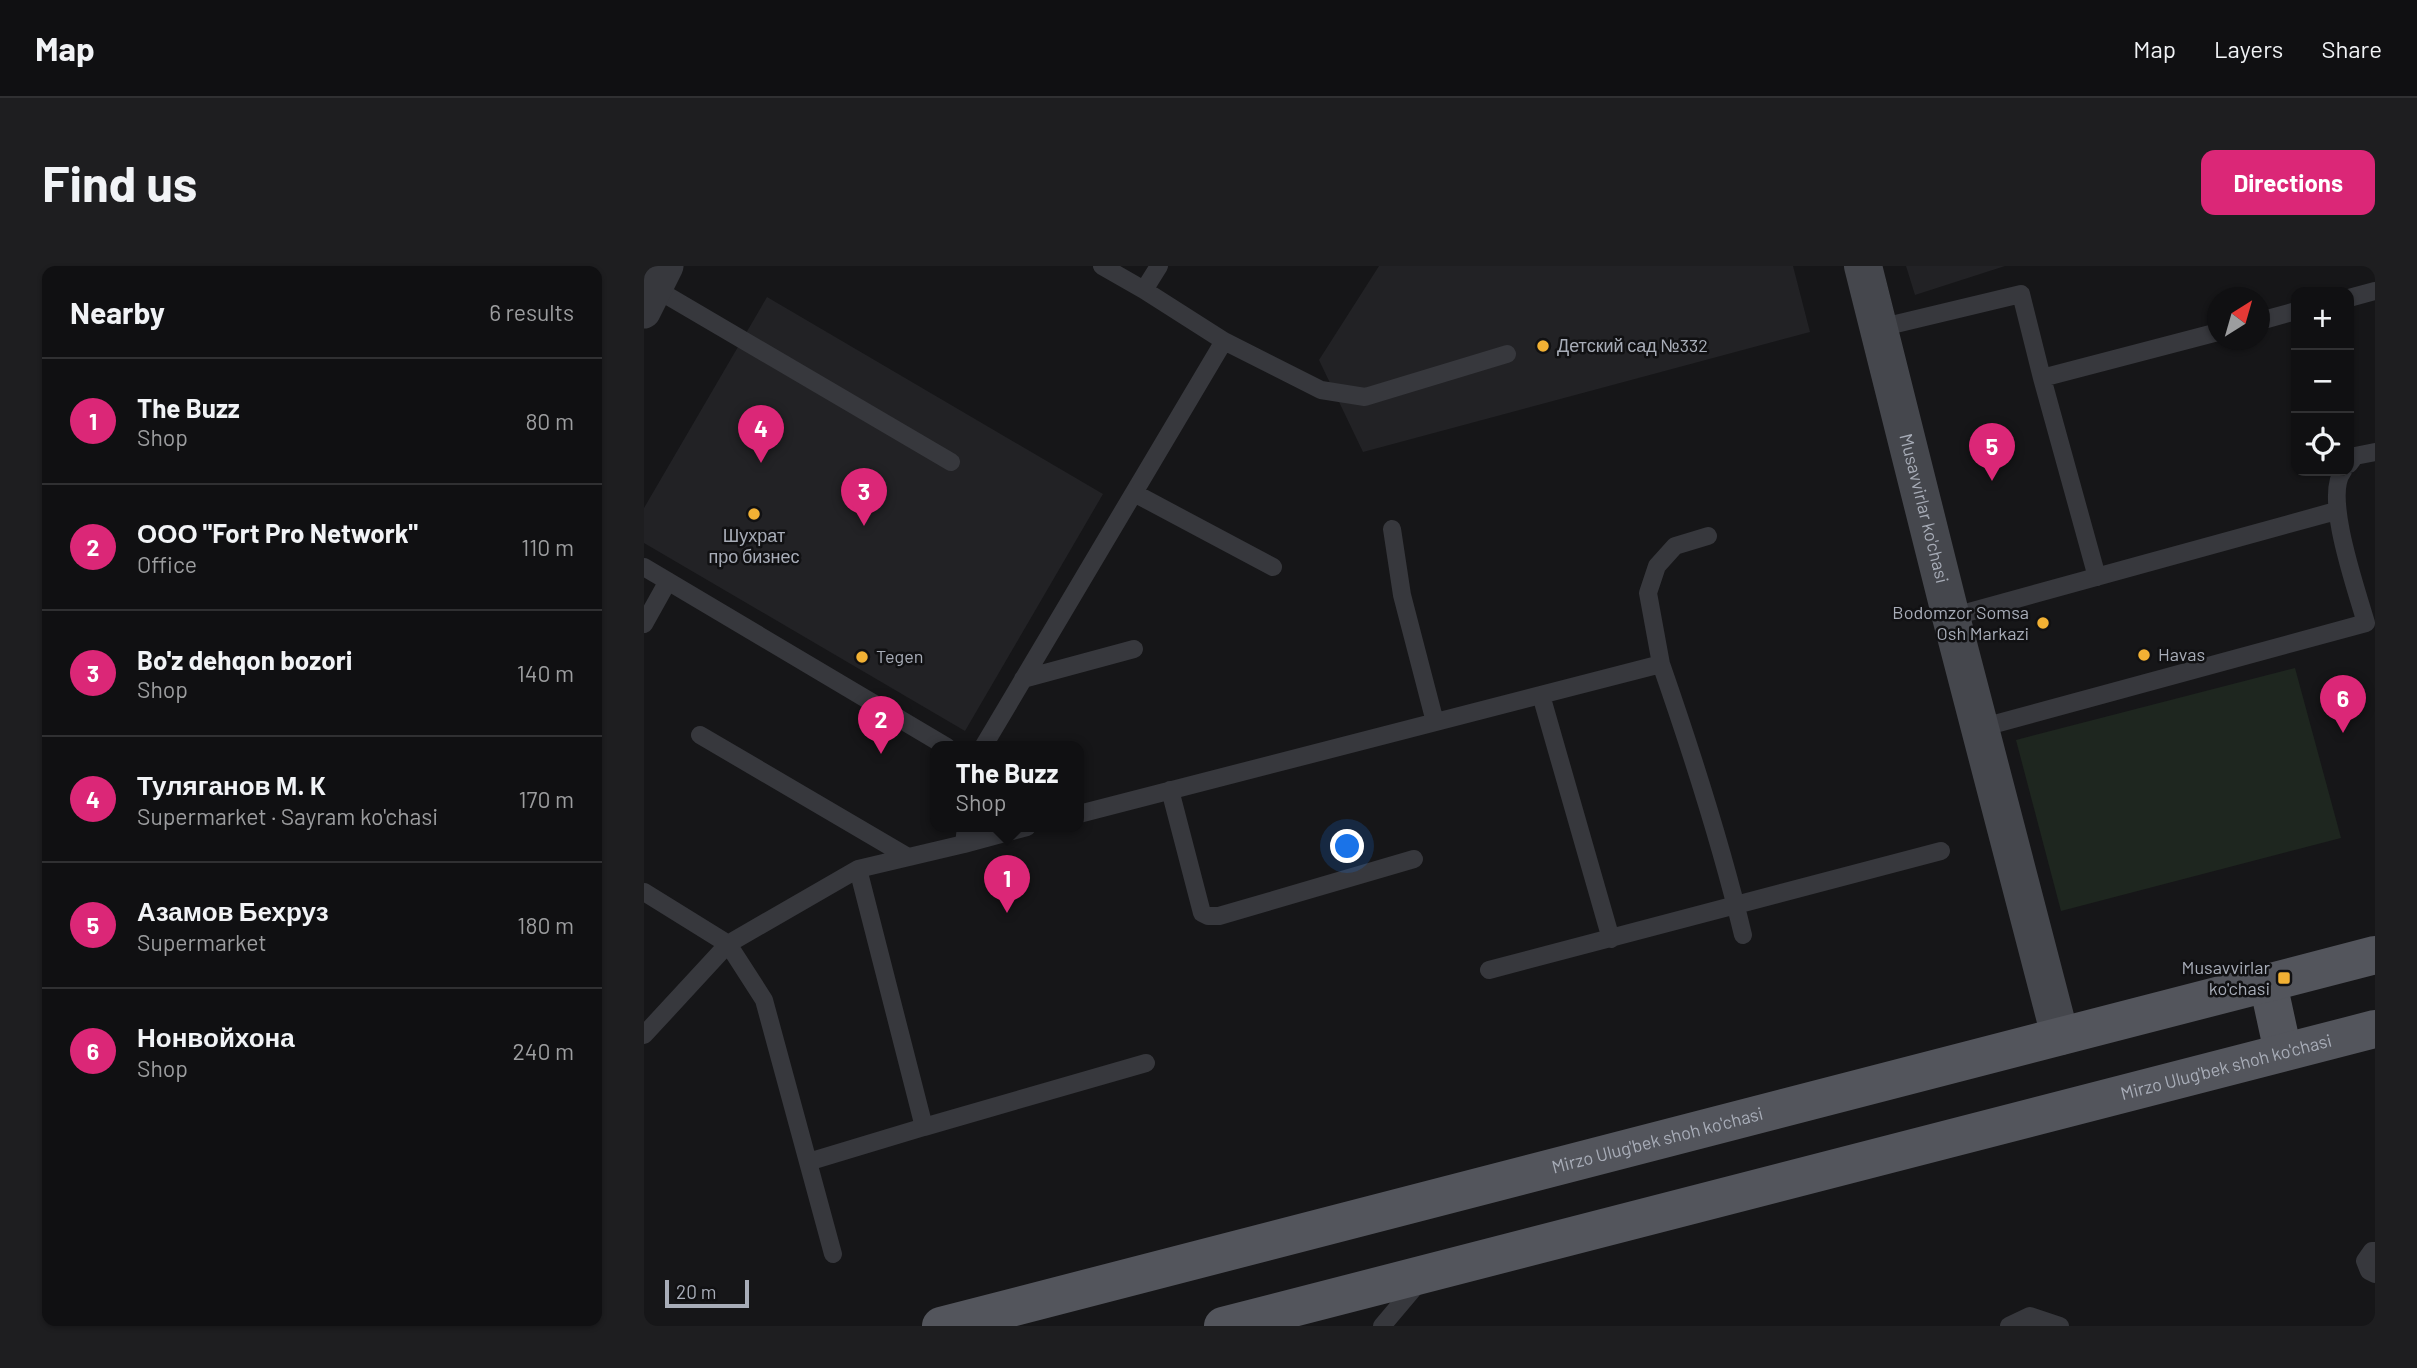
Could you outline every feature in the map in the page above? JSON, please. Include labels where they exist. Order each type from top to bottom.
[{"type":"main road","name":"Mirzo Ulug'bek shoh ko'chasi","points":[[941,1326],[2375,955]]},
{"type":"main road","points":[[2268,983],[2283,1052]]},
{"type":"main road","name":"Mirzo Ulug'bek shoh ko'chasi","points":[[1223,1326],[2375,1029]]},
{"type":"street","name":"Musavvirlar ko'chasi","points":[[1863,266],[2060,1036]]},
{"type":"lane","points":[[1102,266],[1224,341],[1321,390],[1365,397],[1507,354]]},
{"type":"lane","points":[[1144,290],[1159,266]]},
{"type":"lane","points":[[660,283],[951,462]]},
{"type":"lane","points":[[2354,297],[2375,291]]},
{"type":"lane","points":[[1879,328],[2021,295],[2097,577]]},
{"type":"lane","points":[[2270,318],[2291,312]]},
{"type":"lane","points":[[2042,378],[2207,335]]},
{"type":"lane","points":[[987,741],[1224,341]]},
{"type":"lane","points":[[2354,457],[2375,452]]},
{"type":"lane","points":[[1980,728],[2366,623],[2336,511],[2339,476]]},
{"type":"lane","points":[[1134,493],[1273,567]]},
{"type":"lane","points":[[1951,617],[2336,511]]},
{"type":"lane","points":[[1392,529],[1402,595],[1435,722]]},
{"type":"lane","points":[[1708,536],[1675,547],[1657,566],[1648,593],[1661,664],[1690,748],[1743,934]]},
{"type":"lane","points":[[644,567],[937,741]]},
{"type":"lane","points":[[644,624],[668,581]]},
{"type":"lane","points":[[1023,679],[1133,649]]},
{"type":"lane","points":[[1084,813],[1661,664]]},
{"type":"lane","points":[[1541,695],[1611,939]]},
{"type":"lane","points":[[700,735],[908,857]]},
{"type":"lane","points":[[1170,790],[1202,913],[1208,916],[1219,916],[1414,859]]},
{"type":"lane","points":[[644,1035],[728,944],[858,869],[908,857],[965,835],[988,832]]},
{"type":"lane","points":[[1489,970],[1941,851]]},
{"type":"lane","points":[[858,869],[924,1127]]},
{"type":"lane","points":[[644,892],[728,944],[764,1000],[833,1254]]},
{"type":"lane","points":[[808,1162],[1146,1063]]},
{"type":"lane","points":[[2375,1251],[2365,1261],[2370,1271],[2375,1274]]},
{"type":"lane","points":[[1382,1326],[1427,1273]]},
{"type":"lane","points":[[2009,1326],[2030,1316],[2060,1326]]},
{"type":"shaded area","name":"Детский сад №332","points":[[1379,266],[1793,266],[1810,332],[1363,452],[1319,360]]},
{"type":"shaded area","points":[[1906,266],[2005,266],[1915,295]]},
{"type":"shaded area","points":[[767,297],[1103,494],[965,731],[644,543],[644,508]]},
{"type":"shaded area","points":[[2295,668],[2341,838],[2061,911],[2016,740]]},
{"type":"place","name":"Детский сад №332","points":[[1543,346]]},
{"type":"place","name":"Туляганов М. К","points":[[761,463]]},
{"type":"place","name":"Азамов Бехруз","points":[[1992,481]]},
{"type":"place","name":"Шухрат про бизнес","points":[[754,514]]},
{"type":"place","name":"Bo'z dehqon bozori","points":[[864,526]]},
{"type":"place","name":"Bodomzor Somsa Osh Markazi","points":[[2043,623]]},
{"type":"place","name":"Havas","points":[[2144,655]]},
{"type":"place","name":"Tegen","points":[[862,657]]},
{"type":"place","name":"Нонвойхона","points":[[2343,733]]},
{"type":"place","name":"ООО \"Fort Pro Network\"","points":[[881,754]]},
{"type":"place","name":"The Buzz","points":[[1007,913]]},
{"type":"place","name":"Musavvirlar ko'chasi","points":[[2284,978]]}]
